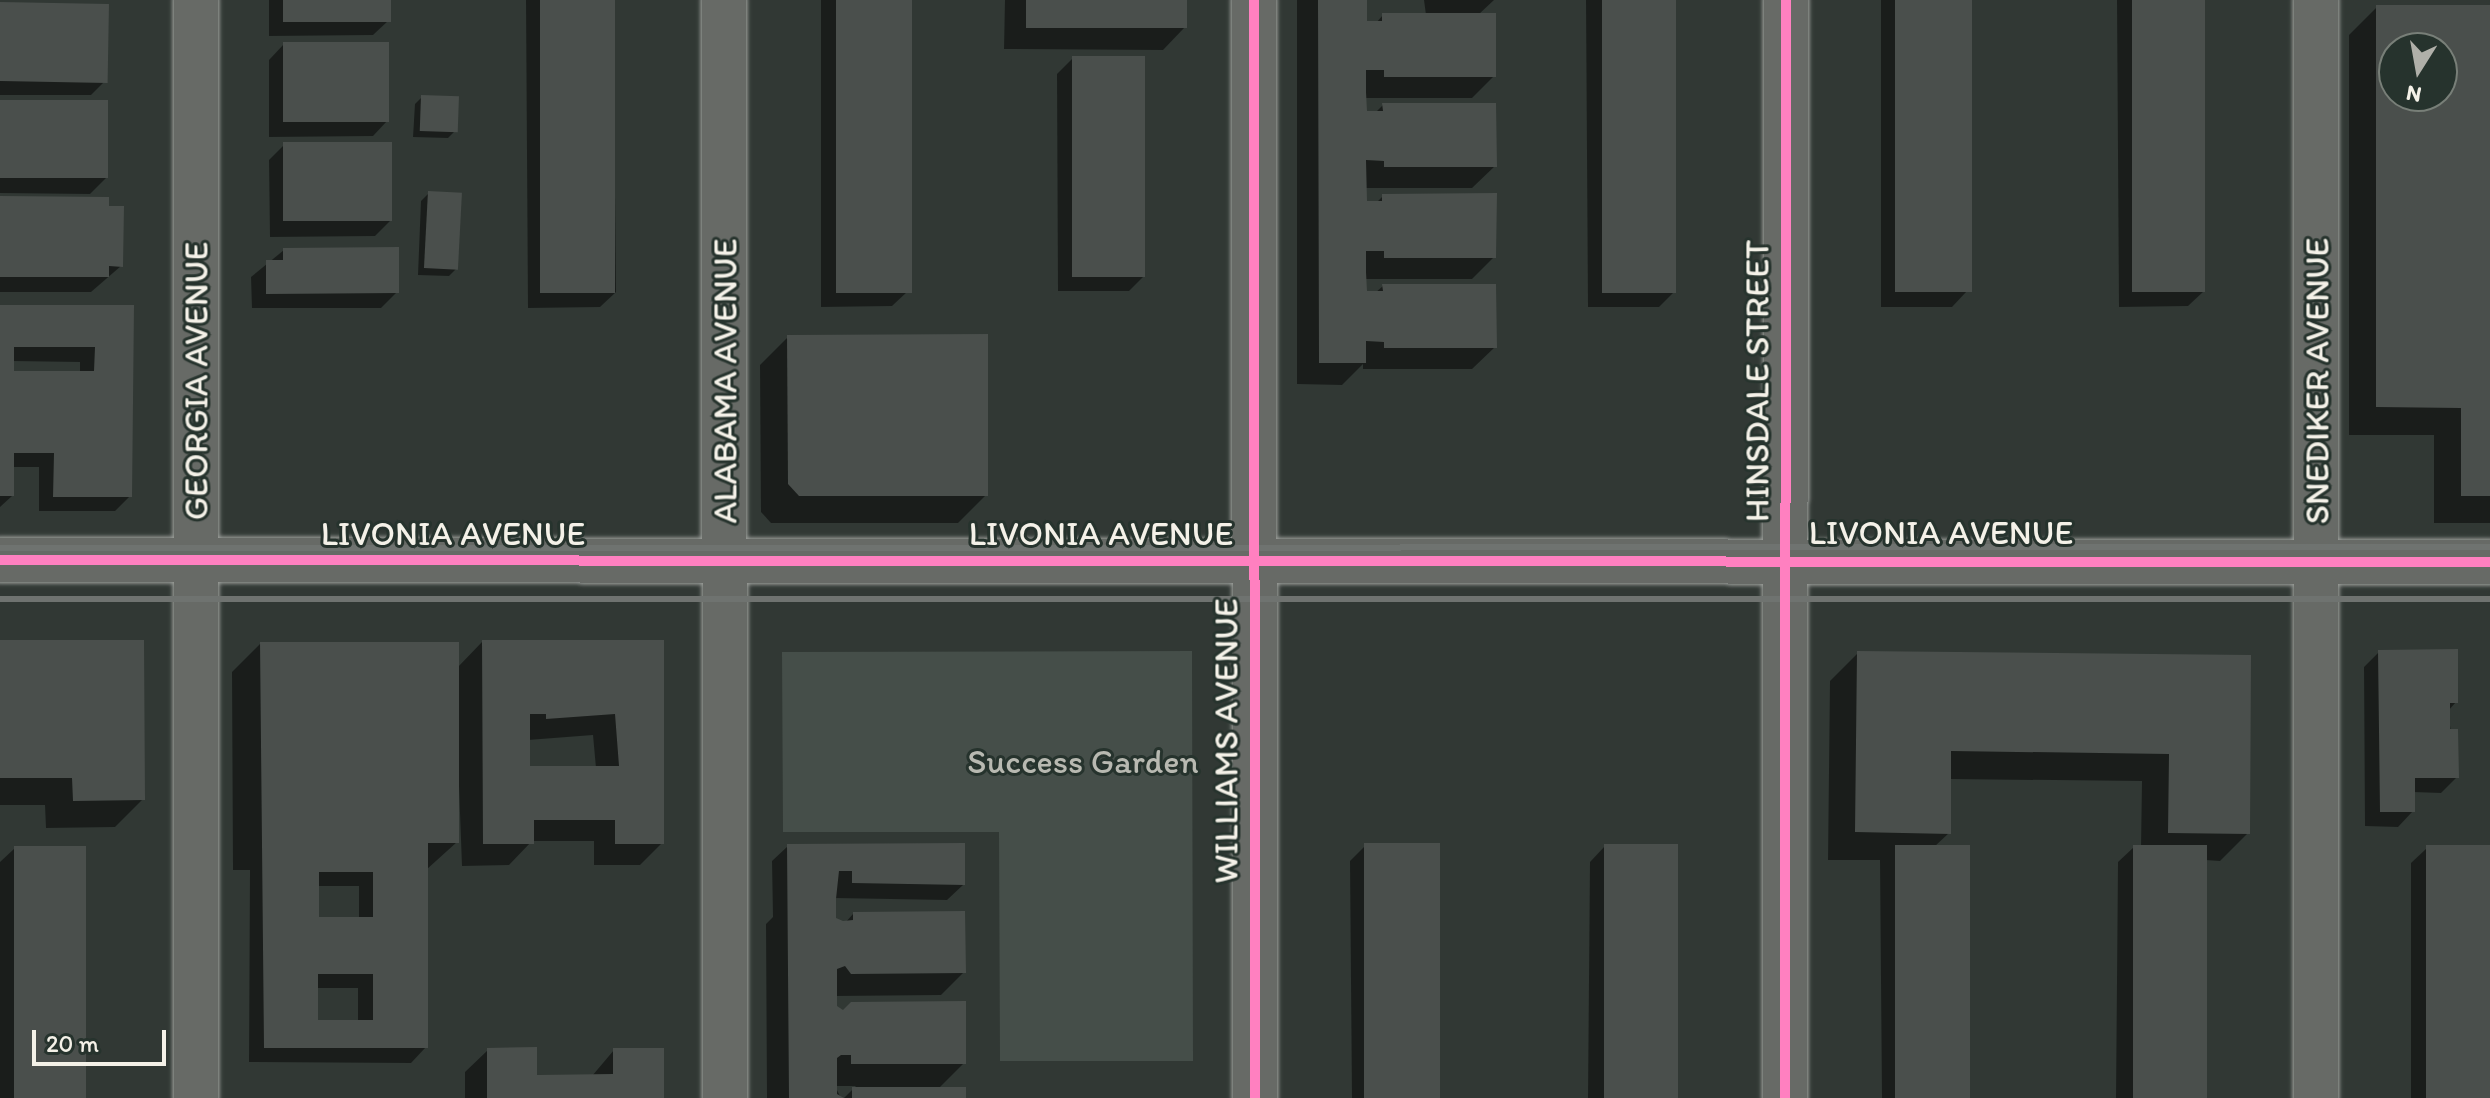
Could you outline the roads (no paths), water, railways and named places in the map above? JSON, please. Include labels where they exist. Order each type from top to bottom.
[{"type":"street","name":"GEORGIA AVENUE","points":[[196,0],[196,1098]]},
{"type":"street","name":"ALABAMA AVENUE","points":[[724,0],[725,1098]]},
{"type":"street","name":"WILLIAMS AVENUE","points":[[1254,0],[1255,1098]]},
{"type":"street","name":"HINSDALE STREET","points":[[1785,1098],[1786,0]]},
{"type":"street","name":"SNEDIKER AVENUE","points":[[2316,0],[2316,1098]]},
{"type":"street","name":"LIVONIA AVENUE","points":[[0,560],[2490,562]]},
{"type":"railway","points":[[0,548],[2490,547]]},
{"type":"railway","points":[[0,599],[2490,599]]},
{"type":"park label","name":"Success Garden","points":[[1083,762]]}]
